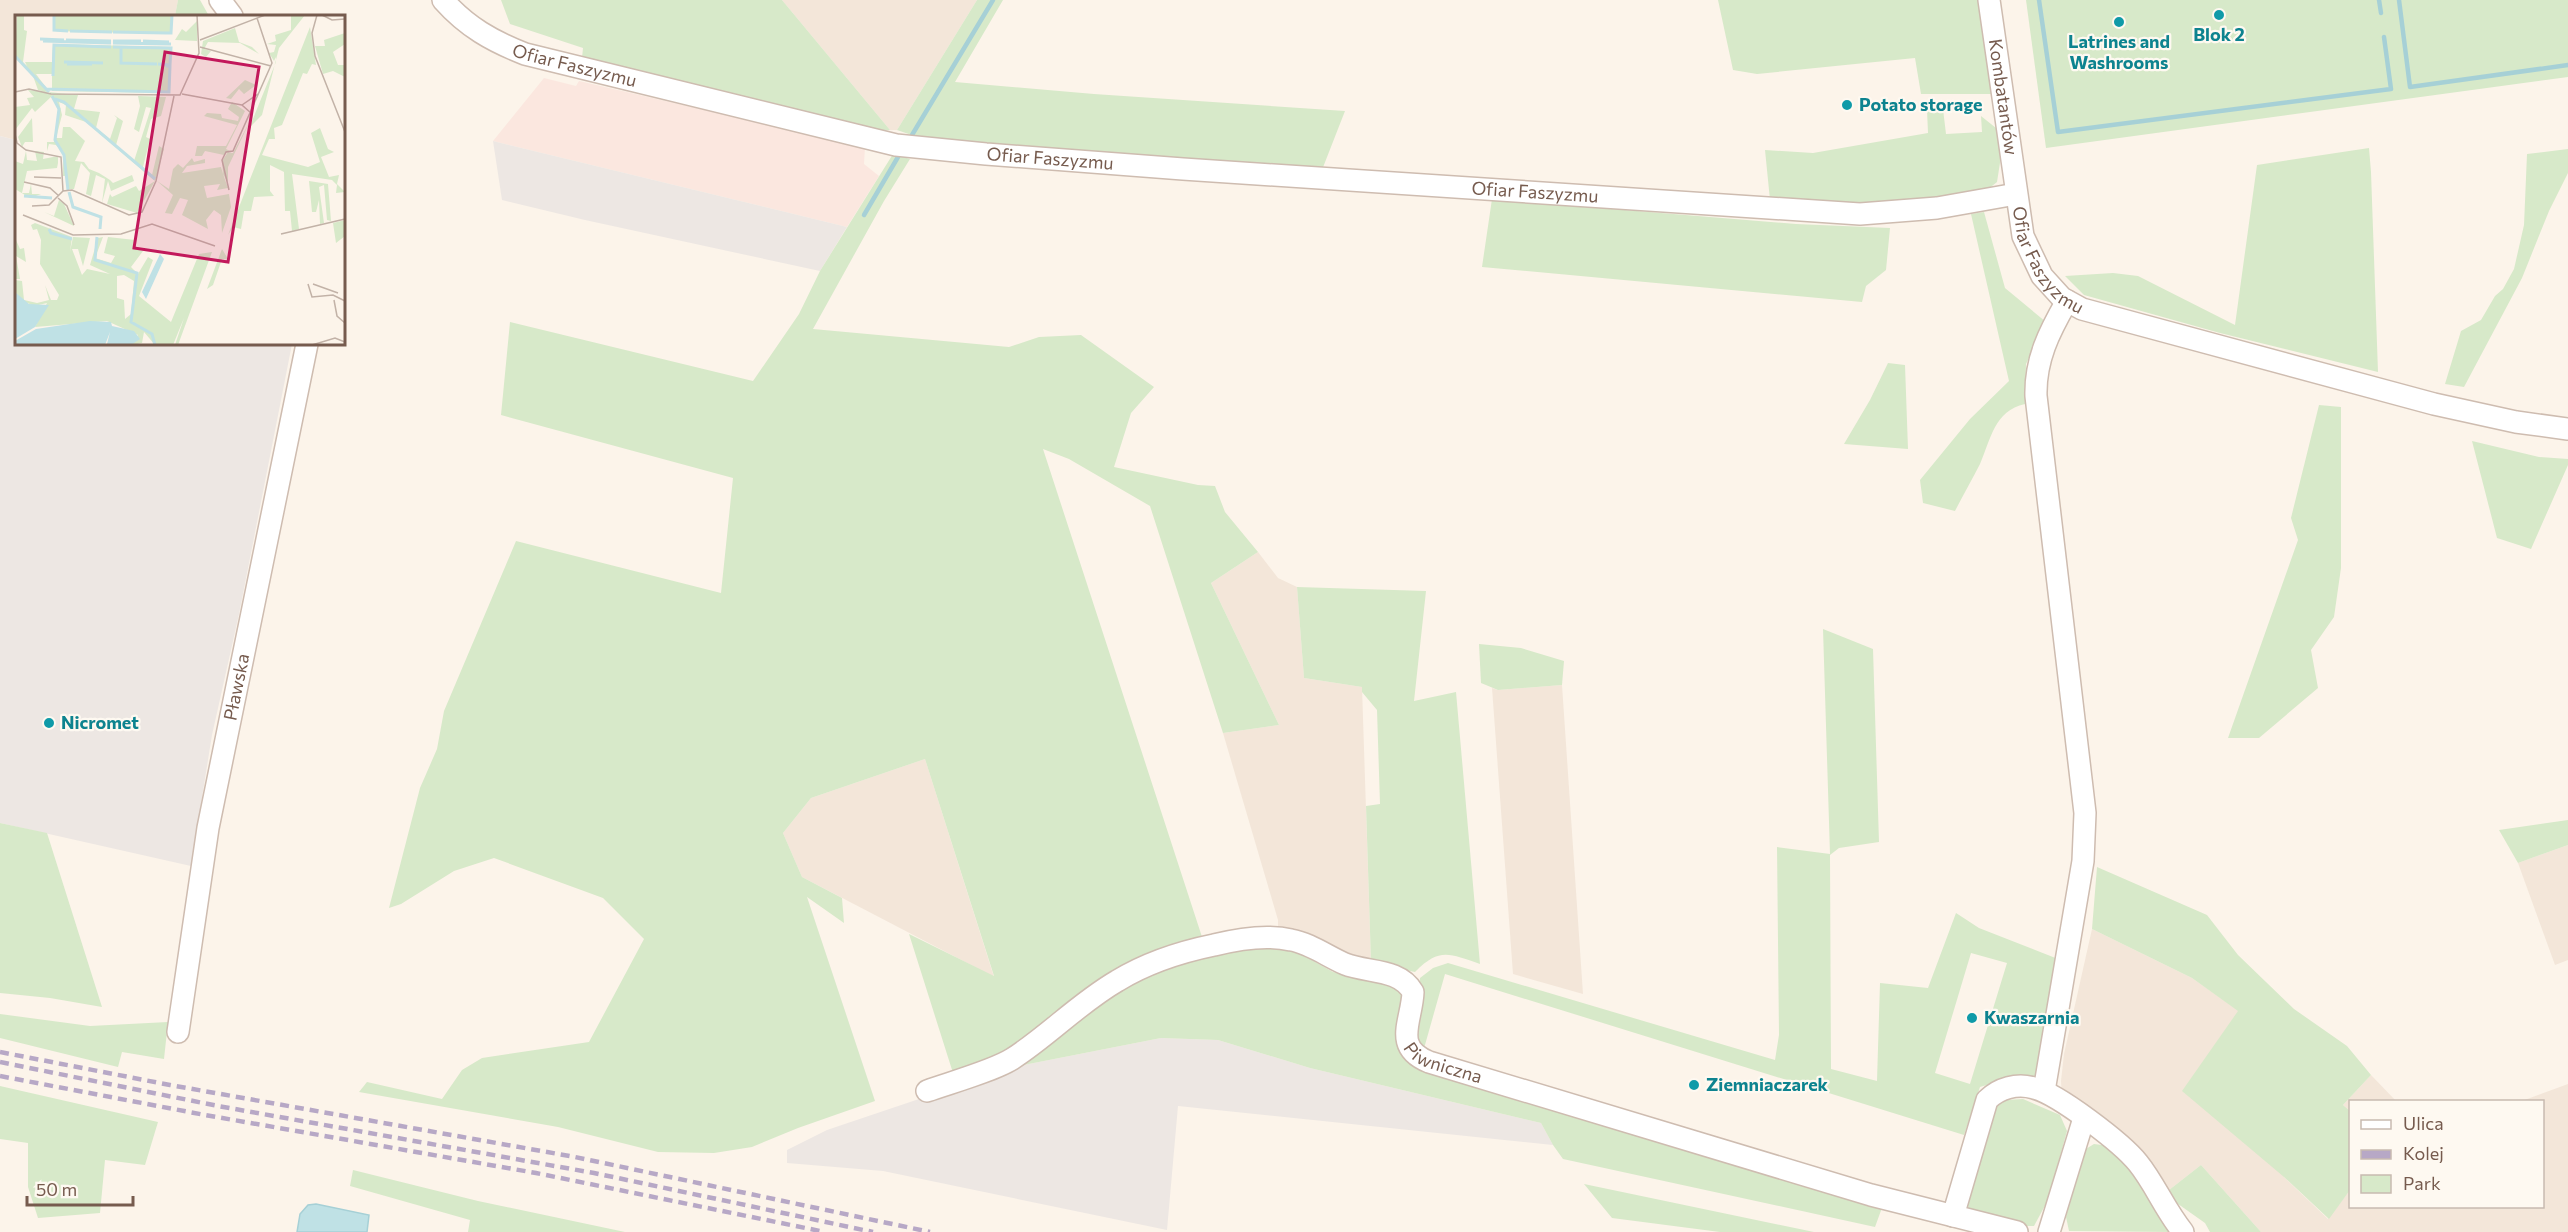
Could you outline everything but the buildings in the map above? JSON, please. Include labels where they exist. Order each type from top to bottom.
[{"type":"street","points":[[219,0],[231,15]]},
{"type":"street","name":"Ofiar Faszyzmu","points":[[443,0],[464,22],[492,41],[525,54],[896,145],[1183,169],[1860,214],[1928,209],[2016,194],[2023,236],[2042,276],[2067,301],[2082,309],[2434,404],[2516,422],[2568,429]]},
{"type":"street","name":"Kombatantów","points":[[1989,0],[2016,194]]},
{"type":"street","points":[[2044,1091],[2085,837],[2081,770],[2036,396],[2036,379],[2042,349],[2067,301]]},
{"type":"street","name":"Pławska","points":[[178,1032],[208,828],[307,345]]},
{"type":"street","name":"Piwniczna","points":[[927,1091],[1010,1061],[1088,1000],[1116,981],[1149,964],[1181,952],[1229,942],[1273,937],[1293,940],[1347,964],[1394,976],[1407,982],[1413,992],[1406,1036],[1411,1050],[1418,1057],[1769,1164],[2016,1232]]},
{"type":"street","points":[[1953,1216],[1987,1100],[2012,1087],[2028,1087],[2044,1091],[2120,1144],[2140,1164],[2166,1210],[2183,1232]]},
{"type":"street","points":[[2049,1232],[2084,1118]]},
{"type":"shaded area","points":[[0,0],[178,0],[175,15],[15,15],[15,140],[0,136]]},
{"type":"shaded area","points":[[782,0],[977,0],[897,130],[890,130]]},
{"type":"shaded area","points":[[544,78],[576,86],[579,81],[865,147],[864,164],[879,176],[847,227],[493,141]]},
{"type":"shaded area","points":[[0,136],[15,140],[15,345],[292,345],[239,614],[212,735],[191,866],[0,823]]},
{"type":"shaded area","points":[[493,141],[847,227],[820,271],[502,200]]},
{"type":"shaded area","points":[[1258,552],[1278,578],[1297,587],[1304,678],[1362,687],[1371,963],[1278,930],[1278,920],[1223,733],[1279,725],[1211,583]]},
{"type":"shaded area","points":[[1562,685],[1583,994],[1513,974],[1492,688],[1498,690]]},
{"type":"shaded area","points":[[925,759],[994,977],[802,877],[783,833],[811,798]]},
{"type":"shaded area","points":[[2568,845],[2568,960],[2555,965],[2518,863]]},
{"type":"shaded area","points":[[2092,929],[2192,978],[2239,1011],[2284,1177],[2328,1219],[2349,1191],[2349,1208],[2544,1208],[2544,1100],[2525,1100],[2568,1084],[2568,1232],[2261,1232],[2201,1165],[2164,1194],[2062,1098],[2064,1054]]},
{"type":"shaded area","points":[[1161,1038],[1218,1040],[1310,1068],[1541,1123],[1553,1145],[1178,1106],[1167,1230],[883,1171],[787,1163],[787,1150],[827,1130],[1014,1067]]},
{"type":"shaded area","points":[[2371,1075],[2395,1100],[2349,1100],[2349,1110],[2343,1105]]},
{"type":"green space","points":[[178,0],[200,0],[208,15],[175,15]]},
{"type":"green space","points":[[501,0],[782,0],[890,130],[881,131],[582,58],[583,48],[510,24]]},
{"type":"green space","points":[[977,0],[1003,0],[955,82],[1345,111],[1320,175],[926,140],[897,130]]},
{"type":"green space","points":[[1718,0],[1980,0],[1994,94],[1921,94],[1915,58],[1757,74],[1733,70]]},
{"type":"green space","points":[[2026,0],[2568,0],[2568,77],[2046,148]]},
{"type":"green space","points":[[1943,109],[1946,134],[1982,132],[1981,116],[1996,128],[2002,150],[1997,182],[1982,194],[1905,206],[1770,200],[1765,150],[1813,153],[1928,133],[1927,110]]},
{"type":"green space","points":[[2369,148],[2378,372],[2220,333],[2084,295],[2065,276],[2113,273],[2138,276],[2235,325],[2257,165]]},
{"type":"green space","points":[[2568,149],[2568,173],[2549,211],[2522,278],[2464,387],[2445,384],[2461,331],[2481,320],[2514,269],[2524,225],[2527,154]]},
{"type":"green space","points":[[893,154],[910,159],[813,329],[1009,347],[1039,337],[1081,335],[1154,387],[1131,413],[1114,467],[1198,485],[1215,486],[1225,512],[1258,552],[1211,583],[1279,725],[1223,733],[1150,506],[1069,459],[1043,449],[1203,940],[1011,1055],[953,1073],[909,934],[994,976],[925,759],[811,798],[783,833],[802,877],[842,898],[844,923],[807,897],[875,1101],[752,1147],[714,1153],[658,1152],[558,1127],[359,1092],[367,1082],[442,1099],[462,1070],[482,1058],[589,1042],[644,939],[603,898],[494,858],[454,871],[401,904],[389,908],[420,788],[437,749],[444,711],[516,541],[721,593],[733,478],[501,415],[510,322],[753,381],[799,314],[820,271]]},
{"type":"green space","points":[[1492,199],[1796,224],[1890,228],[1886,270],[1866,286],[1862,302],[1482,267]]},
{"type":"green space","points":[[1984,212],[2005,288],[2046,322],[2026,364],[2025,404],[2006,413],[2000,419],[1980,464],[1955,511],[1923,503],[1920,480],[1970,419],[2009,381],[1971,214]]},
{"type":"green space","points":[[1888,363],[1905,365],[1908,449],[1844,444],[1870,400]]},
{"type":"green space","points":[[2319,405],[2341,407],[2341,568],[2334,617],[2311,650],[2318,688],[2259,738],[2228,738],[2298,540],[2291,518]]},
{"type":"green space","points":[[2472,441],[2539,457],[2568,459],[2568,465],[2531,549],[2497,538]]},
{"type":"green space","points":[[1297,587],[1426,591],[1414,701],[1456,692],[1480,964],[1445,955],[1431,959],[1415,972],[1371,963],[1366,806],[1380,804],[1377,710],[1362,692],[1362,687],[1304,678]]},
{"type":"green space","points":[[1823,629],[1873,649],[1879,842],[1839,848],[1830,855],[1831,1069],[1877,1081],[1880,983],[1928,988],[1956,913],[1979,928],[2058,959],[2040,1072],[2031,1080],[2000,1081],[1980,1087],[1964,1135],[1445,974],[1423,1052],[1414,1038],[1420,978],[1433,968],[1448,963],[1775,1060],[1779,1035],[1777,847],[1830,854]],"holes":[[[1971,953],[2007,963],[1970,1084],[1935,1073]]]},
{"type":"green space","points":[[1479,644],[1521,648],[1564,661],[1562,685],[1498,690],[1481,683]]},
{"type":"green space","points":[[2568,820],[2568,845],[2518,863],[2499,830]]},
{"type":"green space","points":[[0,823],[47,833],[102,1007],[50,998],[0,993]]},
{"type":"green space","points":[[2097,867],[2207,915],[2238,955],[2294,1009],[2347,1046],[2371,1075],[2343,1105],[2349,1110],[2349,1191],[2329,1219],[2284,1177],[2182,1091],[2238,1011],[2192,978],[2092,929]]},
{"type":"green space","points":[[1285,945],[1333,972],[1394,983],[1406,996],[1413,1064],[1883,1205],[1875,1227],[1563,1159],[1541,1123],[1310,1068],[1218,1040],[1161,1038],[1014,1067],[1125,984],[1186,960],[1231,949]]},
{"type":"green space","points":[[0,1014],[90,1026],[168,1022],[164,1059],[122,1052],[118,1067],[0,1038]]},
{"type":"green space","points":[[0,1086],[158,1122],[145,1165],[105,1160],[100,1213],[38,1218],[28,1187],[28,1143],[0,1139]]},
{"type":"green space","points":[[2023,1099],[2060,1115],[2067,1131],[2048,1200],[2034,1226],[2024,1226],[1969,1212],[1966,1193],[1990,1112],[2005,1100]]},
{"type":"green space","points":[[2094,1144],[2109,1146],[2128,1164],[2171,1232],[2069,1231],[2066,1217],[2081,1152]]},
{"type":"green space","points":[[2201,1165],[2261,1232],[2210,1232],[2205,1223],[2164,1194]]},
{"type":"green space","points":[[353,1170],[478,1201],[625,1232],[468,1232],[470,1220],[350,1186]]},
{"type":"green space","points":[[1584,1184],[1814,1232],[1720,1232],[1612,1218]]},
{"type":"water","points":[[316,1204],[369,1215],[367,1232],[297,1232],[300,1214],[308,1205]]},
{"type":"waterway","points":[[912,135],[993,0]]},
{"type":"waterway","points":[[2039,0],[2058,132],[2391,89],[2384,37]]},
{"type":"waterway","points":[[2379,0],[2381,13]]},
{"type":"waterway","points":[[2399,0],[2410,87],[2568,65]]},
{"type":"waterway","points":[[864,215],[898,157]]},
{"type":"railway","points":[[0,1052],[170,1085],[575,1157],[930,1232]]},
{"type":"railway","points":[[0,1062],[218,1106],[594,1173],[873,1232]]},
{"type":"railway","points":[[0,1076],[205,1115],[536,1173],[825,1232]]},
{"type":"place","name":"Blok 2","points":[[2219,15]]},
{"type":"place","name":"Latrines and Washrooms","points":[[2119,22]]},
{"type":"place","name":"Potato storage","points":[[1847,105]]},
{"type":"place","name":"Nicromet","points":[[49,723]]},
{"type":"place","name":"Kwaszarnia","points":[[1972,1018]]},
{"type":"place","name":"Ziemniaczarek","points":[[1694,1085]]}]
